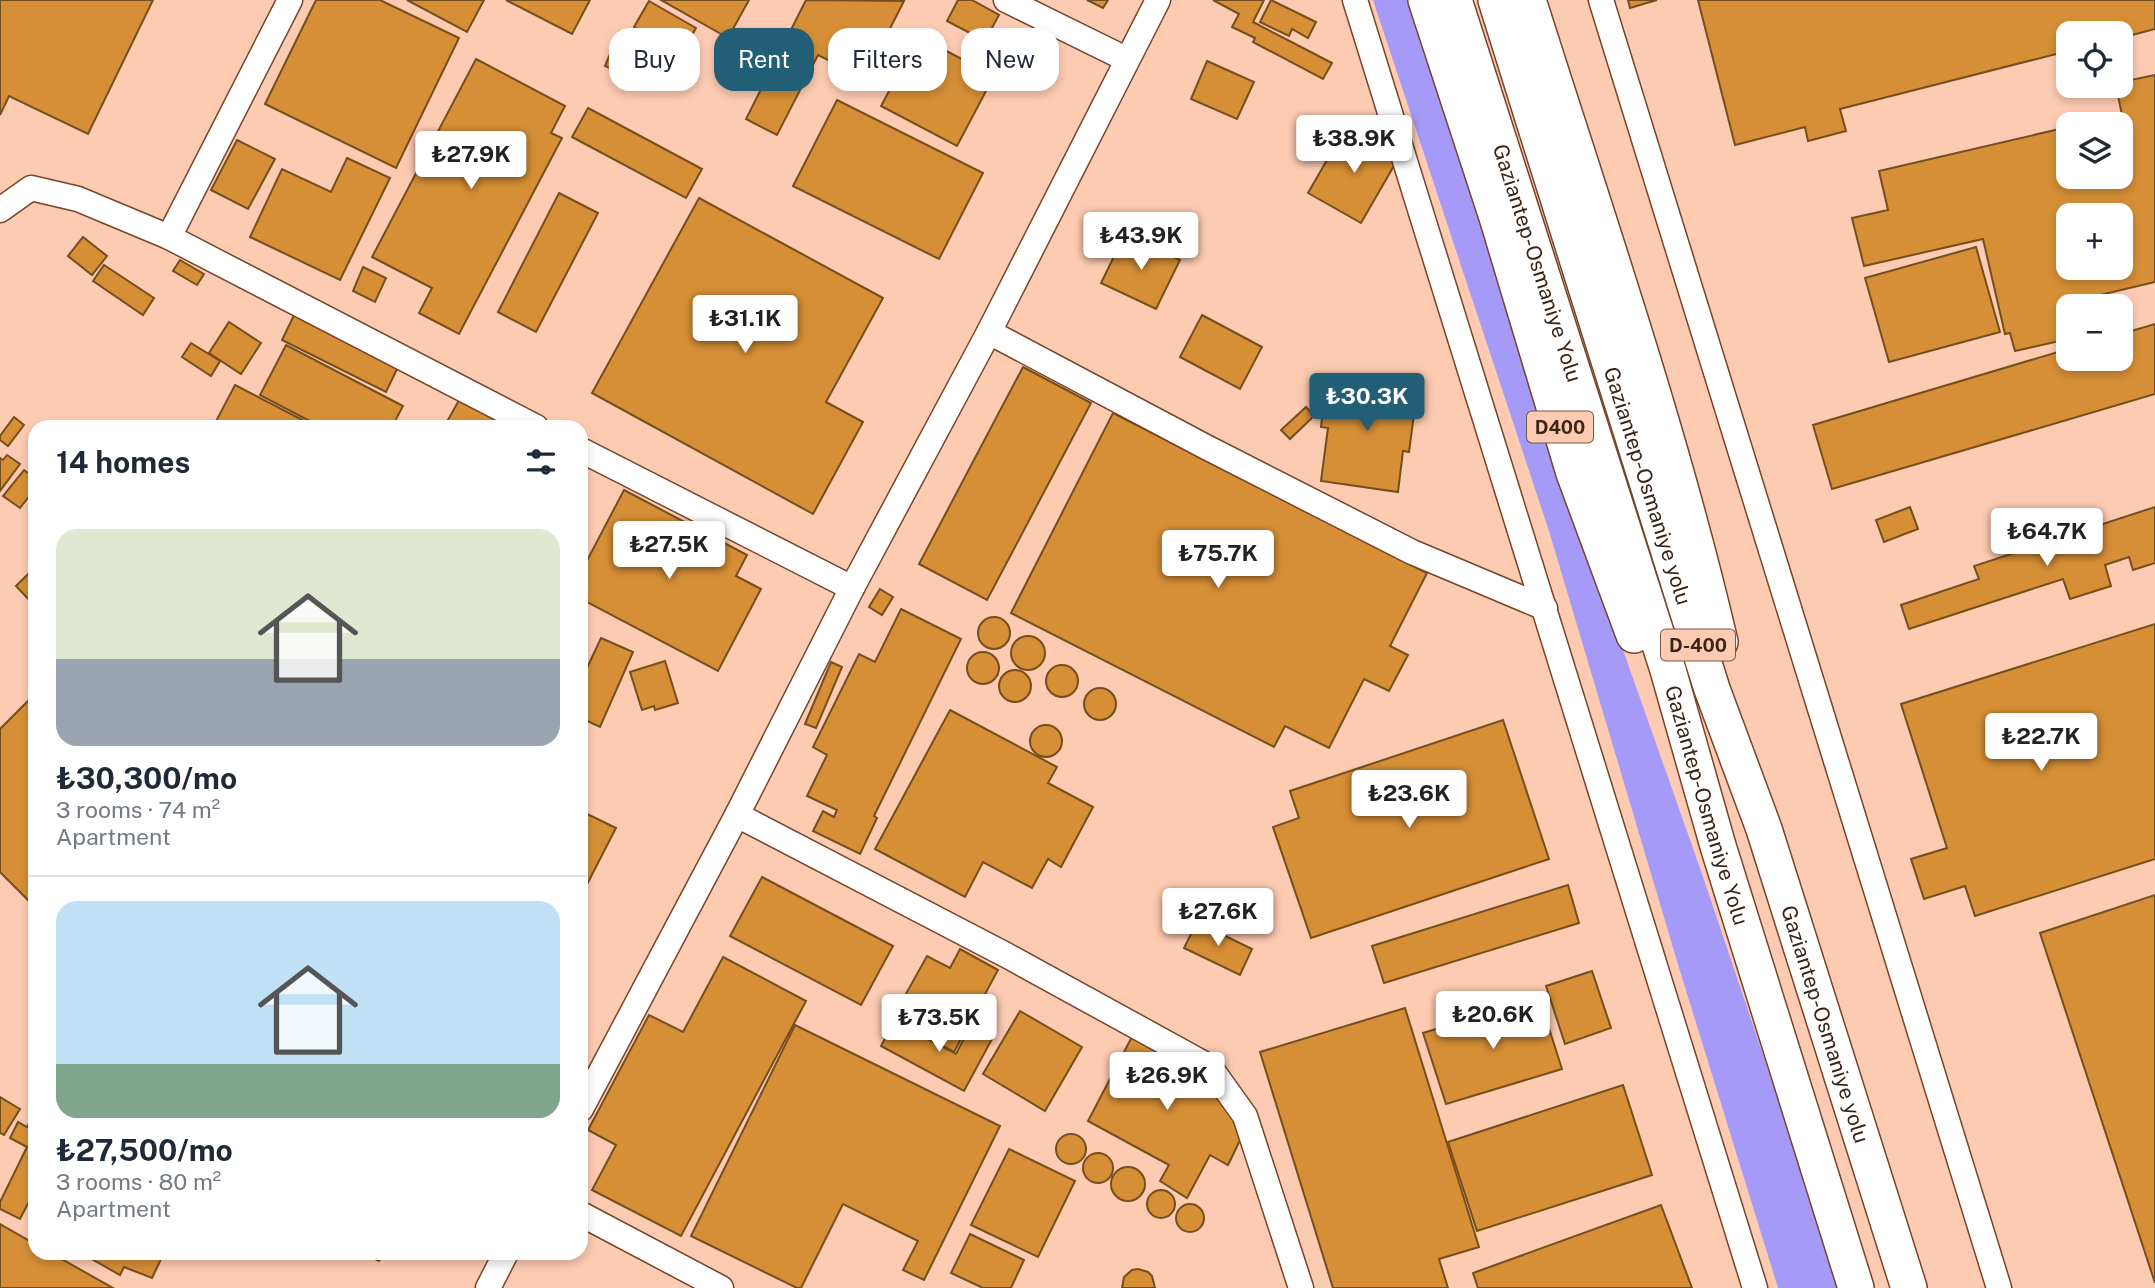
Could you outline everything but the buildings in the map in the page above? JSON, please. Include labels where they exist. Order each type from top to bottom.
[{"type":"highway","name":"D400","points":[[1426,0],[1497,217],[1574,473],[1661,708],[1718,846]]},
{"type":"highway","name":"Gaziantep-Osmaniye Yolu","points":[[1454,0],[1668,670],[1718,846],[1856,1288]]},
{"type":"highway","name":"Gaziantep-Osmaniye yolu","points":[[1496,0],[1712,689],[1764,829],[1909,1288]]},
{"type":"highway","points":[[1528,0],[1639,349],[1691,528],[1764,829]]},
{"type":"street","points":[[169,237],[289,0]]},
{"type":"street","points":[[1006,0],[1126,59]]},
{"type":"street","points":[[588,1096],[737,815],[852,588],[989,332],[1158,0]]},
{"type":"street","points":[[1355,0],[1755,1288]]},
{"type":"street","points":[[1601,0],[1999,1288]]},
{"type":"street","points":[[0,210],[31,188],[78,199],[169,237],[522,420]]},
{"type":"street","points":[[989,332],[1412,552],[1545,608]]},
{"type":"street","points":[[588,454],[852,588]]},
{"type":"street","points":[[737,815],[1006,955],[1210,1067],[1245,1116],[1301,1288]]},
{"type":"street","points":[[588,1218],[721,1288]]},
{"type":"street","points":[[488,1288],[502,1260]]},
{"type":"shaded area","points":[[1373,0],[1407,0],[1592,562],[1701,871],[1804,1176],[1837,1288],[1778,1288],[1549,531]]}]
